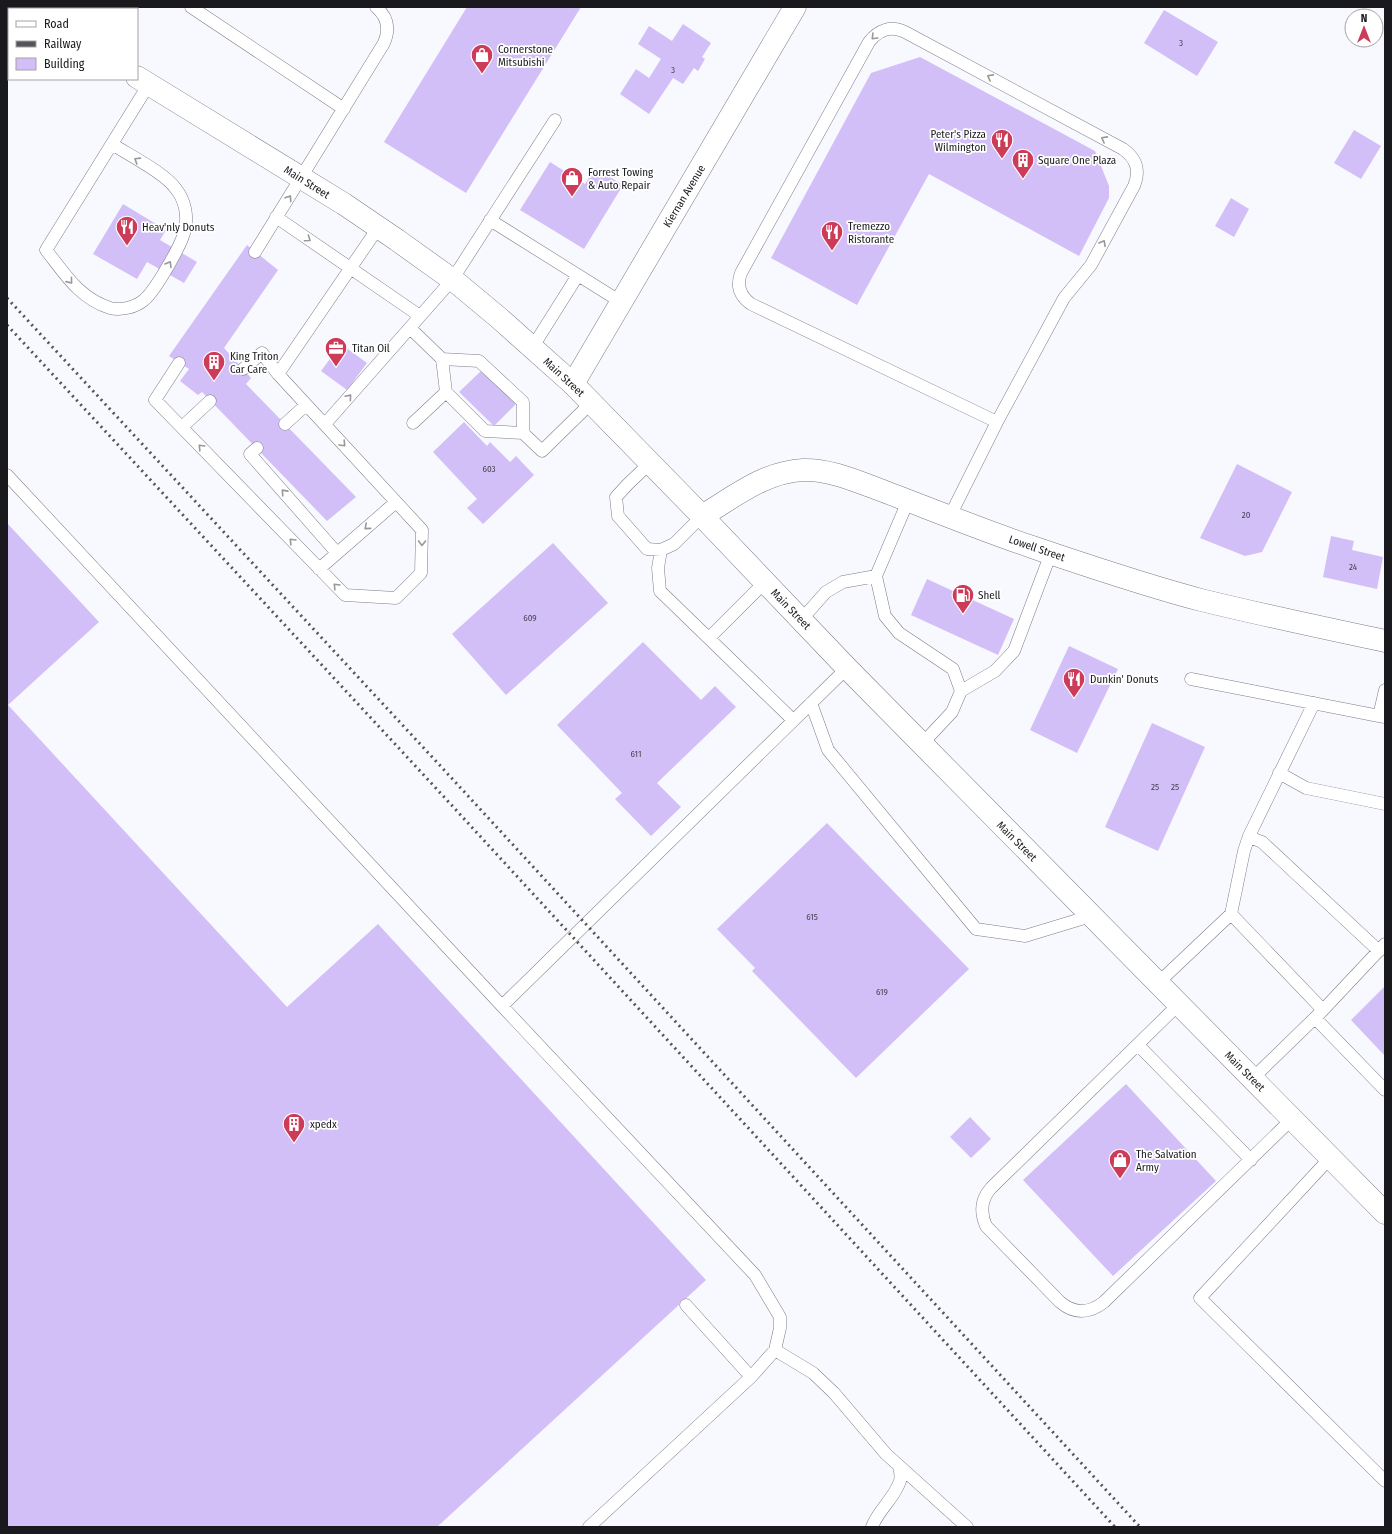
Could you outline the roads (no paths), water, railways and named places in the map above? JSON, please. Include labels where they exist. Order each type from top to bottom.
[{"type":"main road","name":"Kiernan Avenue","points":[[573,384],[795,7]]},
{"type":"main road","name":"Main Street","points":[[143,81],[301,178],[378,228],[452,280],[499,318],[573,384],[847,668],[1385,1213]]},
{"type":"main road","name":"Lowell Street","points":[[702,516],[756,482],[781,473],[804,470],[830,473],[1051,554],[1126,578],[1200,599],[1281,619],[1385,640]]},
{"type":"lane","points":[[191,7],[344,109]]},
{"type":"lane","points":[[255,252],[344,109],[387,36],[388,12],[376,7]]},
{"type":"lane","points":[[950,516],[997,422],[1064,298],[1091,265],[1134,186],[1137,179],[1137,165],[1129,154],[1116,145],[905,32],[892,28],[879,32],[869,42],[741,273],[738,283],[739,288],[743,297],[751,304],[997,422]]},
{"type":"lane","points":[[112,144],[169,181],[179,193],[185,208],[186,218],[183,238],[151,293],[144,301],[127,309],[112,308],[101,304],[81,292],[46,250],[112,144],[143,81]]},
{"type":"lane","points":[[325,424],[452,280],[555,120]]},
{"type":"lane","points":[[276,217],[420,316]]},
{"type":"lane","points":[[490,220],[621,302]]},
{"type":"lane","points":[[278,374],[378,228]]},
{"type":"lane","points":[[532,348],[578,275]]},
{"type":"lane","points":[[410,328],[442,359],[446,392],[485,431],[523,433],[542,451],[591,403]]},
{"type":"lane","points":[[179,363],[155,400],[345,595],[396,598],[421,573],[422,530],[306,405],[278,374],[262,353],[243,369]]},
{"type":"lane","points":[[442,359],[479,361],[523,402],[523,433]]},
{"type":"lane","points":[[413,424],[446,392]]},
{"type":"lane","points":[[182,427],[210,401]]},
{"type":"lane","points":[[285,424],[306,405]]},
{"type":"lane","points":[[257,448],[250,454],[337,553]]},
{"type":"lane","points":[[650,463],[616,497],[618,516],[647,548],[661,550],[674,544],[702,516]]},
{"type":"lane","points":[[7,475],[755,1275],[780,1317],[780,1328],[775,1350],[751,1377],[589,1527]]},
{"type":"lane","points":[[908,501],[876,576],[885,616],[900,633],[953,669],[961,691]]},
{"type":"lane","points":[[319,569],[396,502]]},
{"type":"lane","points":[[661,550],[658,568],[660,591],[793,720]]},
{"type":"lane","points":[[922,744],[952,712],[961,691],[994,670],[1014,651],[1051,554]]},
{"type":"lane","points":[[801,620],[826,592],[844,582],[876,576]]},
{"type":"lane","points":[[709,638],[765,582]]},
{"type":"lane","points":[[502,1006],[847,668]]},
{"type":"lane","points":[[1191,678],[1382,716],[1385,690]]},
{"type":"lane","points":[[811,703],[828,750],[976,929],[1025,936],[1091,916]]},
{"type":"lane","points":[[1158,983],[1231,914],[1243,855],[1249,837],[1314,703]]},
{"type":"lane","points":[[1279,773],[1306,788],[1385,804]]},
{"type":"lane","points":[[1249,837],[1262,842],[1382,948],[1319,1014],[1252,1078]]},
{"type":"lane","points":[[1231,914],[1385,1090]]},
{"type":"lane","points":[[1179,1004],[987,1193],[982,1206],[982,1213],[986,1226],[996,1237],[1065,1306],[1078,1311],[1092,1310],[1104,1302],[1292,1119]]},
{"type":"lane","points":[[1138,1045],[1250,1160]]},
{"type":"lane","points":[[1330,1158],[1200,1298],[1385,1481]]},
{"type":"lane","points":[[686,1305],[751,1377]]},
{"type":"lane","points":[[775,1350],[813,1373],[834,1393],[886,1454],[967,1527]]},
{"type":"lane","points":[[872,1527],[874,1520],[893,1498],[900,1480],[900,1466]]},
{"type":"railway","points":[[7,298],[458,785],[1140,1527]]},
{"type":"railway","points":[[7,325],[445,798],[1115,1527]]},
{"type":"place","name":"Cornerstone Mitsubishi","points":[[482,74]]},
{"type":"place","name":"Peter's Pizza Wilmington","points":[[1002,160]]},
{"type":"place","name":"Square One Plaza","points":[[1023,180]]},
{"type":"place","name":"Forrest Towing & Auto Repair","points":[[572,198]]},
{"type":"place","name":"Heav'nly Donuts","points":[[127,246]]},
{"type":"place","name":"Tremezzo Ristorante","points":[[832,252]]},
{"type":"place","name":"Titan Oil","points":[[336,368]]},
{"type":"place","name":"King Triton Car Care","points":[[214,382]]},
{"type":"place","name":"Shell","points":[[963,614]]},
{"type":"place","name":"Dunkin' Donuts","points":[[1074,698]]},
{"type":"place","name":"xpedx","points":[[294,1144]]},
{"type":"place","name":"The Salvation Army","points":[[1120,1180]]}]
